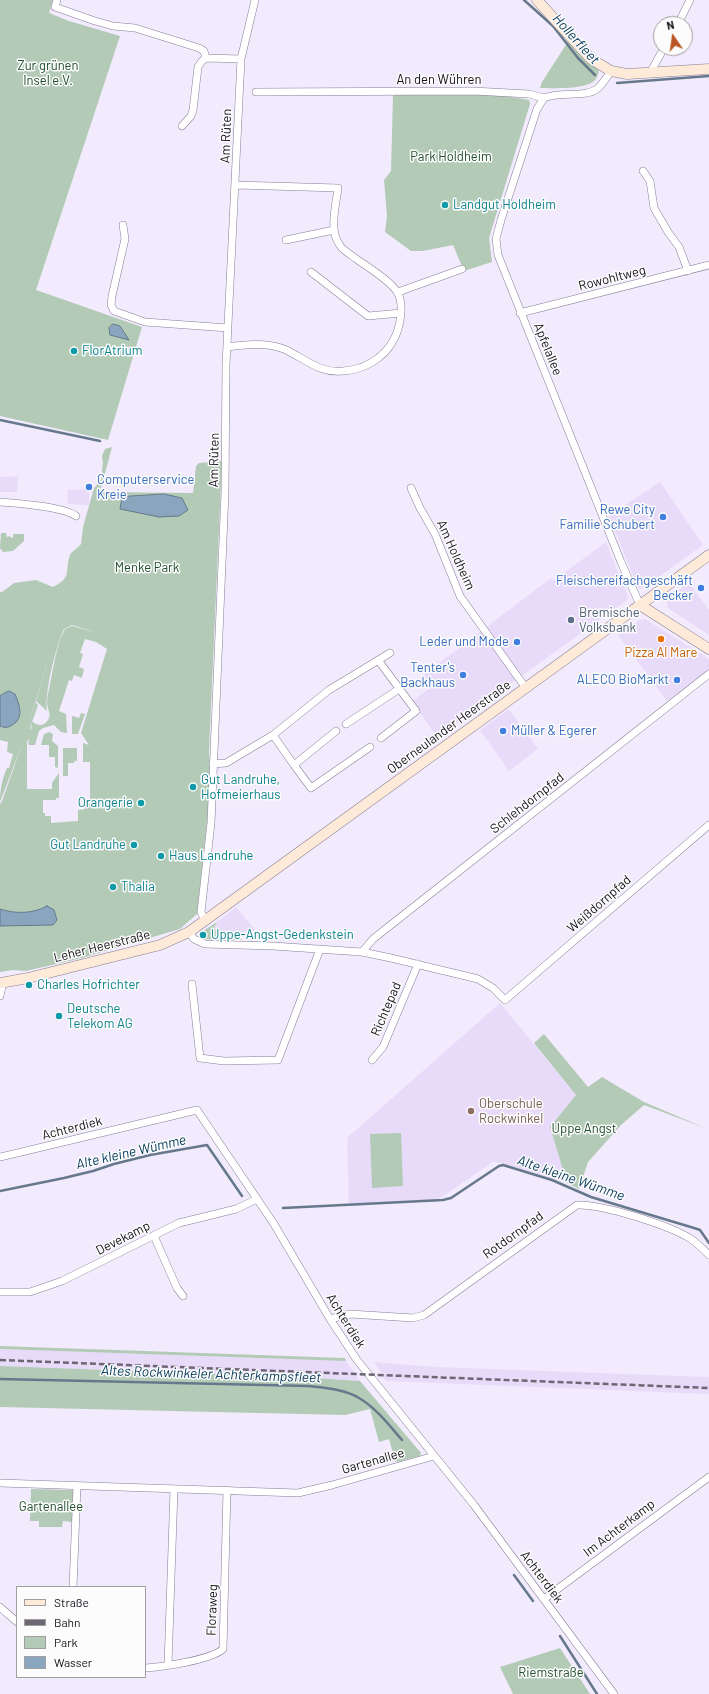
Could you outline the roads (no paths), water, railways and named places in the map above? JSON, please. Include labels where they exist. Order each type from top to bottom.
[{"type":"main road","points":[[537,0],[591,59],[611,71],[627,74],[709,69]]},
{"type":"main road","name":"Oberneulander Heerstraße","points":[[205,921],[525,687],[709,555]]},
{"type":"main road","points":[[640,604],[709,649]]},
{"type":"main road","name":"Leher Heerstraße","points":[[1,983],[28,978],[160,945],[189,932],[205,921]]},
{"type":"street","points":[[57,0],[55,7],[76,16],[114,26],[135,28],[199,48],[204,51],[206,58]]},
{"type":"street","name":"Am Rüten","points":[[205,921],[201,912],[212,823],[213,764],[225,492],[228,328],[241,59],[255,0]]},
{"type":"street","points":[[682,16],[690,0]]},
{"type":"street","points":[[650,73],[660,56]]},
{"type":"street","points":[[182,126],[191,116],[193,110],[198,67],[202,61],[206,58],[241,59]]},
{"type":"street","name":"An den Wühren","points":[[256,92],[473,91],[529,94],[544,98],[552,94],[590,92],[598,88],[611,71]]},
{"type":"street","name":"Apfelallee","points":[[544,98],[537,109],[496,239],[499,262],[627,578],[640,604]]},
{"type":"street","points":[[643,171],[650,181],[654,208],[679,247],[688,271]]},
{"type":"street","points":[[228,347],[247,344],[268,345],[284,349],[316,367],[342,372],[357,369],[381,356],[391,345],[400,324],[401,313],[398,292],[390,284],[339,246],[334,230],[338,188],[236,185]]},
{"type":"street","points":[[123,225],[125,239],[111,305],[114,311],[145,322],[228,328]]},
{"type":"street","points":[[286,240],[334,230]]},
{"type":"street","name":"Rowohltweg","points":[[520,313],[709,265]]},
{"type":"street","points":[[398,292],[462,268]]},
{"type":"street","points":[[311,272],[368,316],[401,313]]},
{"type":"street","name":"Am Holdheim","points":[[411,488],[420,508],[435,534],[460,596],[525,687]]},
{"type":"street","points":[[0,502],[66,511],[76,516]]},
{"type":"street","points":[[213,764],[226,763],[273,735],[329,690],[390,653]]},
{"type":"street","points":[[378,660],[416,711],[381,738]]},
{"type":"street","name":"Schlehdornpfad","points":[[362,952],[373,939],[709,674]]},
{"type":"street","points":[[346,724],[399,689]]},
{"type":"street","points":[[294,765],[336,731]]},
{"type":"street","points":[[273,735],[311,788],[370,747]]},
{"type":"street","name":"Weißdornpfad","points":[[418,964],[478,979],[493,988],[505,1000],[709,825]]},
{"type":"street","points":[[189,932],[194,939],[205,944],[362,952],[418,964]]},
{"type":"street","points":[[192,984],[200,1058],[224,1061],[278,1060],[320,949]]},
{"type":"street","name":"Richtepad","points":[[372,1060],[383,1047],[418,964]]},
{"type":"street","points":[[0,996],[1,983]]},
{"type":"street","name":"Achterdiek","points":[[0,1157],[76,1140],[180,1112],[197,1110],[274,1224],[330,1319],[357,1360],[474,1505],[614,1694]]},
{"type":"street","name":"Devekamp","points":[[0,1292],[30,1292],[62,1281],[154,1236],[179,1222],[236,1209],[257,1199]]},
{"type":"street","name":"Rotdornpfad","points":[[330,1319],[350,1314],[413,1318],[424,1315],[577,1205],[588,1204],[647,1221],[675,1231],[692,1240],[709,1256]]},
{"type":"street","points":[[154,1236],[177,1288],[183,1296]]},
{"type":"street","name":"Gartenallee","points":[[0,1483],[298,1493],[332,1485],[434,1456]]},
{"type":"street","name":"Im Achterkamp","points":[[544,1599],[709,1477]]},
{"type":"street","points":[[74,1586],[77,1486]]},
{"type":"street","points":[[168,1665],[174,1489]]},
{"type":"street","name":"Floraweg","points":[[146,1668],[211,1656],[219,1653],[223,1649],[227,1490]]},
{"type":"street","points":[[0,1607],[16,1621]]},
{"type":"water","points":[[113,324],[120,326],[129,340],[110,335],[109,328]]},
{"type":"water","points":[[164,494],[182,498],[188,510],[179,516],[159,517],[120,509],[122,497]]},
{"type":"water","points":[[9,691],[15,694],[20,715],[16,722],[9,727],[4,727],[0,726],[0,696]]},
{"type":"water","points":[[47,906],[54,910],[57,920],[53,925],[0,926],[0,909],[12,912],[30,912]]},
{"type":"waterway","name":"Hollerfleet","points":[[524,0],[553,26],[578,58],[595,75]]},
{"type":"waterway","name":"Hollerfleet","points":[[617,83],[709,76]]},
{"type":"waterway","points":[[0,420],[100,441]]},
{"type":"waterway","name":"Alte kleine Wümme","points":[[0,1191],[64,1178],[150,1155],[207,1145],[242,1196]]},
{"type":"waterway","name":"Alte kleine Wümme","points":[[283,1208],[443,1200],[451,1198],[499,1166],[503,1165],[552,1180],[591,1197],[700,1230],[709,1243]]},
{"type":"waterway","name":"Altes Rockwinkeler Achterkampsfleet","points":[[0,1379],[308,1386],[327,1388],[353,1395],[365,1402],[382,1417],[402,1440]]},
{"type":"waterway","name":"Altes Rockwinkeler Achterkampsfleet","points":[[514,1575],[533,1601]]},
{"type":"waterway","name":"Altes Rockwinkeler Achterkampsfleet","points":[[560,1636],[597,1694]]},
{"type":"railway","points":[[0,1360],[709,1388]]},
{"type":"place","name":"Landgut Holdheim","points":[[445,205]]},
{"type":"place","name":"FlorAtrium","points":[[74,351]]},
{"type":"place","name":"Computerservice Kreie","points":[[89,487]]},
{"type":"place","name":"Rewe City Familie Schubert","points":[[663,517]]},
{"type":"place","name":"Fleischereifachgeschäft Becker","points":[[701,588]]},
{"type":"place","name":"Bremische Volksbank","points":[[571,620]]},
{"type":"place","name":"Pizza Al Mare","points":[[661,639]]},
{"type":"place","name":"Leder und Mode","points":[[517,642]]},
{"type":"place","name":"Tenter's Backhaus","points":[[463,675]]},
{"type":"place","name":"ALECO BioMarkt","points":[[677,680]]},
{"type":"place","name":"Müller & Egerer","points":[[503,731]]},
{"type":"place","name":"Gut Landruhe, Hofmeierhaus","points":[[193,787]]},
{"type":"place","name":"Orangerie","points":[[141,803]]},
{"type":"place","name":"Gut Landruhe","points":[[134,845]]},
{"type":"place","name":"Haus Landruhe","points":[[161,856]]},
{"type":"place","name":"Thalia","points":[[113,887]]},
{"type":"place","name":"Uppe-Angst-Gedenkstein","points":[[203,935]]},
{"type":"place","name":"Charles Hofrichter","points":[[29,985]]},
{"type":"place","name":"Deutsche Telekom AG","points":[[59,1016]]},
{"type":"place","name":"Oberschule Rockwinkel","points":[[471,1111]]},
{"type":"park label","name":"Zur grünen Insel e.V.","points":[[48,74]]},
{"type":"park label","name":"Park Holdheim","points":[[451,157]]},
{"type":"park label","name":"Menke Park","points":[[147,568]]},
{"type":"park label","name":"Uppe Angst","points":[[584,1129]]},
{"type":"park label","name":"Riemstraße","points":[[551,1673]]}]
